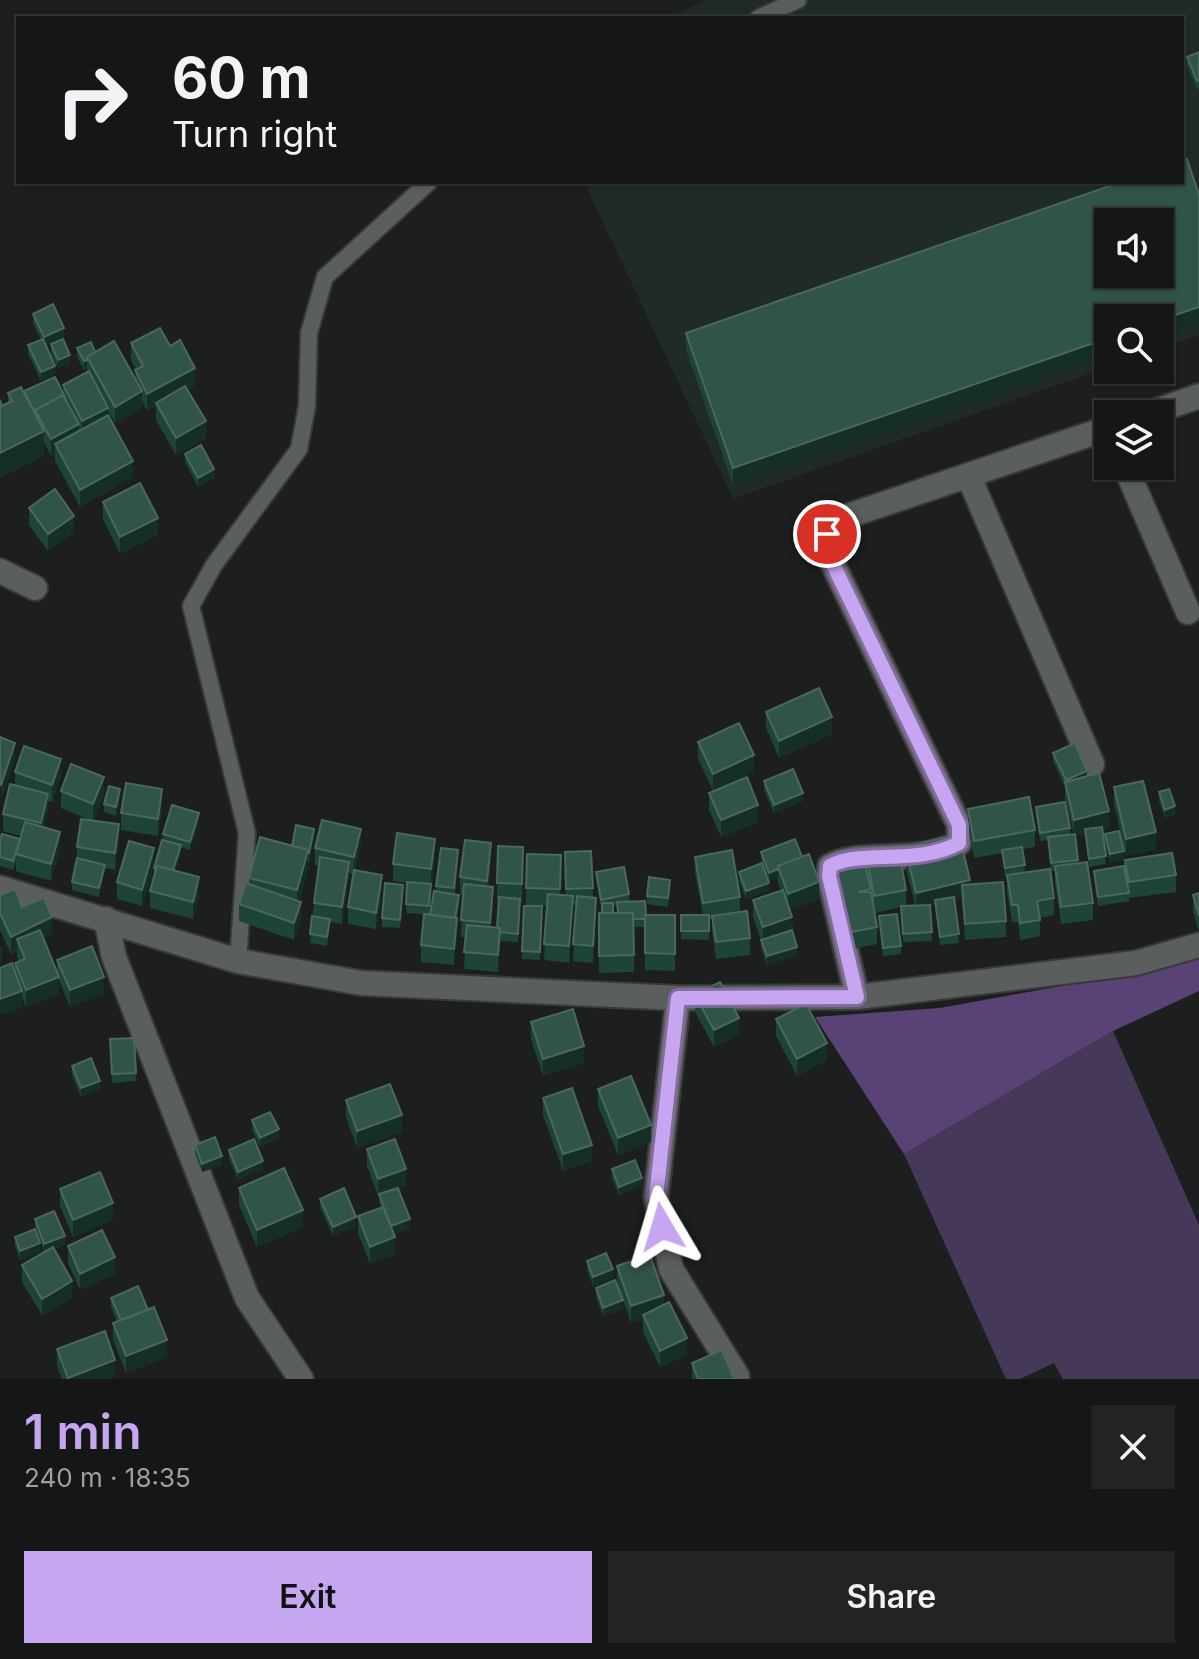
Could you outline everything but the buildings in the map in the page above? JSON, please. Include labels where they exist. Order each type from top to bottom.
[{"type":"street","points":[[1174,405],[1199,396]]},
{"type":"street","points":[[857,997],[829,876],[830,866],[840,860],[903,859],[946,850],[959,843],[959,825],[828,554],[827,534],[845,517],[1094,433]]},
{"type":"street","points":[[969,477],[1092,764]]},
{"type":"street","points":[[1131,480],[1188,612]]},
{"type":"street","points":[[0,571],[35,588]]},
{"type":"street","points":[[0,888],[238,961],[361,983],[678,998],[857,997],[1136,963],[1199,945]]},
{"type":"street","points":[[106,919],[114,957],[247,1298],[301,1379]]},
{"type":"street","points":[[678,998],[656,1197],[671,1269],[737,1376]]},
{"type":"lane","points":[[762,16],[798,0]]},
{"type":"lane","points":[[238,961],[247,833],[191,606],[214,565],[299,449],[307,406],[309,333],[325,277],[427,184]]},
{"type":"shaded area","points":[[706,0],[1199,0],[1199,335],[1174,344],[1174,304],[1094,304],[1094,372],[733,499],[585,184],[1184,184],[1184,16],[671,16]]},
{"type":"shaded area","points":[[1199,956],[1199,991],[1113,1031],[904,1154],[815,1017],[940,1008],[1144,971]]},
{"type":"shaded area","points":[[1113,1031],[1199,1225],[1199,1379],[1063,1379],[1054,1363],[1020,1379],[1006,1379],[904,1154]]},
{"type":"route","points":[[662,1227],[656,1197],[678,998],[857,997],[829,876],[830,866],[840,860],[903,859],[946,850],[959,843],[959,825],[828,554],[827,534]]}]
